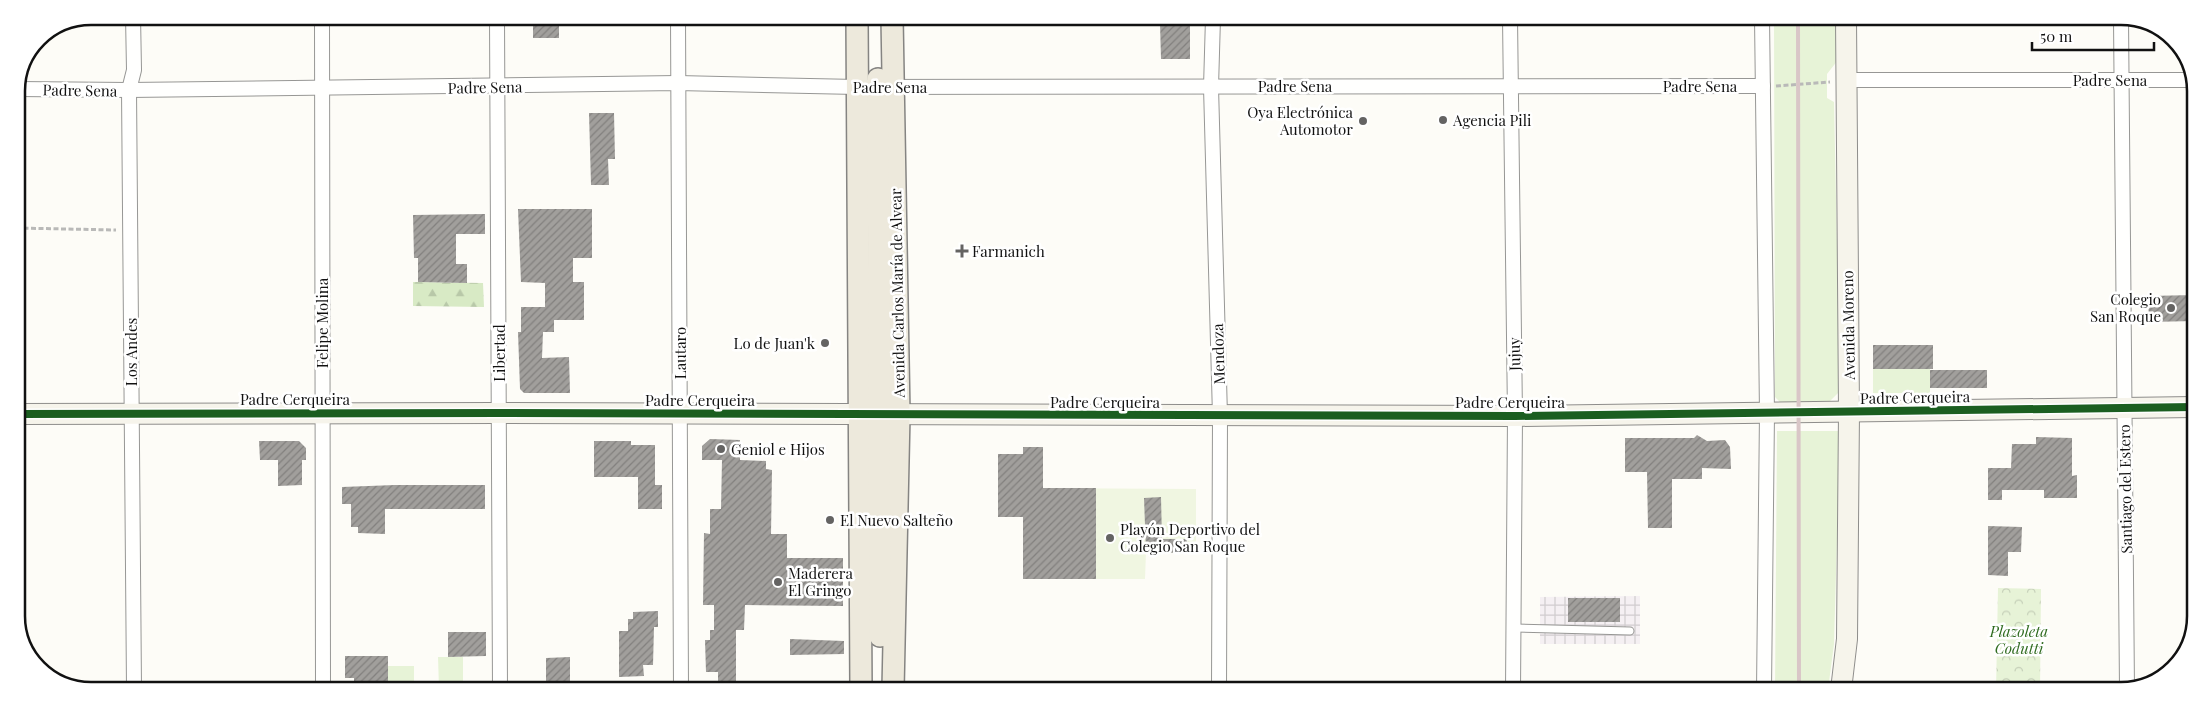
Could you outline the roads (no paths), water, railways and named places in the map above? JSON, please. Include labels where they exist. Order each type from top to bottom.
[{"type":"main road","name":"Avenida Carlos María de Alvear","points":[[859,25],[876,87]]},
{"type":"main road","name":"Avenida Carlos María de Alvear","points":[[878,25],[876,87],[880,415],[880,682]]},
{"type":"main road","name":"Avenida Carlos María de Alvear","points":[[876,87],[890,25]]},
{"type":"main road","name":"Avenida Carlos María de Alvear","points":[[861,682],[880,415]]},
{"type":"main road","name":"Avenida Carlos María de Alvear","points":[[880,415],[893,682]]},
{"type":"street","name":"Los Andes","points":[[133,25],[134,70],[129,90],[134,682]]},
{"type":"street","name":"Felipe Molina","points":[[322,25],[323,682]]},
{"type":"street","name":"Libertad","points":[[497,25],[500,682]]},
{"type":"street","name":"Lautaro","points":[[678,25],[681,682]]},
{"type":"street","name":"Mendoza","points":[[1213,25],[1211,87],[1220,416],[1218,682]]},
{"type":"street","name":"Jujuy","points":[[1510,25],[1515,416],[1513,682]]},
{"type":"street","points":[[1762,25],[1766,413],[1764,682]]},
{"type":"street","name":"Avenida Moreno","points":[[1842,682],[1847,639],[1849,412],[1846,25]]},
{"type":"street","name":"Santiago del Estero","points":[[2121,25],[2127,681]]},
{"type":"street","name":"Padre Sena","points":[[1846,80],[2186,80]]},
{"type":"street","name":"Padre Sena","points":[[25,89],[497,87],[678,83],[876,87],[1763,86]]},
{"type":"street","name":"Padre Cerqueira","points":[[25,414],[500,412],[880,415],[1515,416],[2187,407]]},
{"type":"lane","points":[[1514,628],[1630,631]]},
{"type":"railway","points":[[1798,25],[1799,682]]},
{"type":"place","name":"Agencia Pili","points":[[1443,120]]},
{"type":"place","name":"Oya Electrónica Automotor","points":[[1363,121]]},
{"type":"place","name":"Farmanich","points":[[962,251]]},
{"type":"place","name":"Colegio San Roque","points":[[2171,308]]},
{"type":"place","name":"Lo de Juan'k","points":[[825,343]]},
{"type":"place","name":"Geniol e Hijos","points":[[721,449]]},
{"type":"place","name":"El Nuevo Salteño","points":[[830,520]]},
{"type":"place","name":"Playón Deportivo del Colegio San Roque","points":[[1110,538]]},
{"type":"place","name":"Maderera El Gringo","points":[[778,582]]},
{"type":"park label","name":"Plazoleta Codutti","points":[[2019,640]]}]
